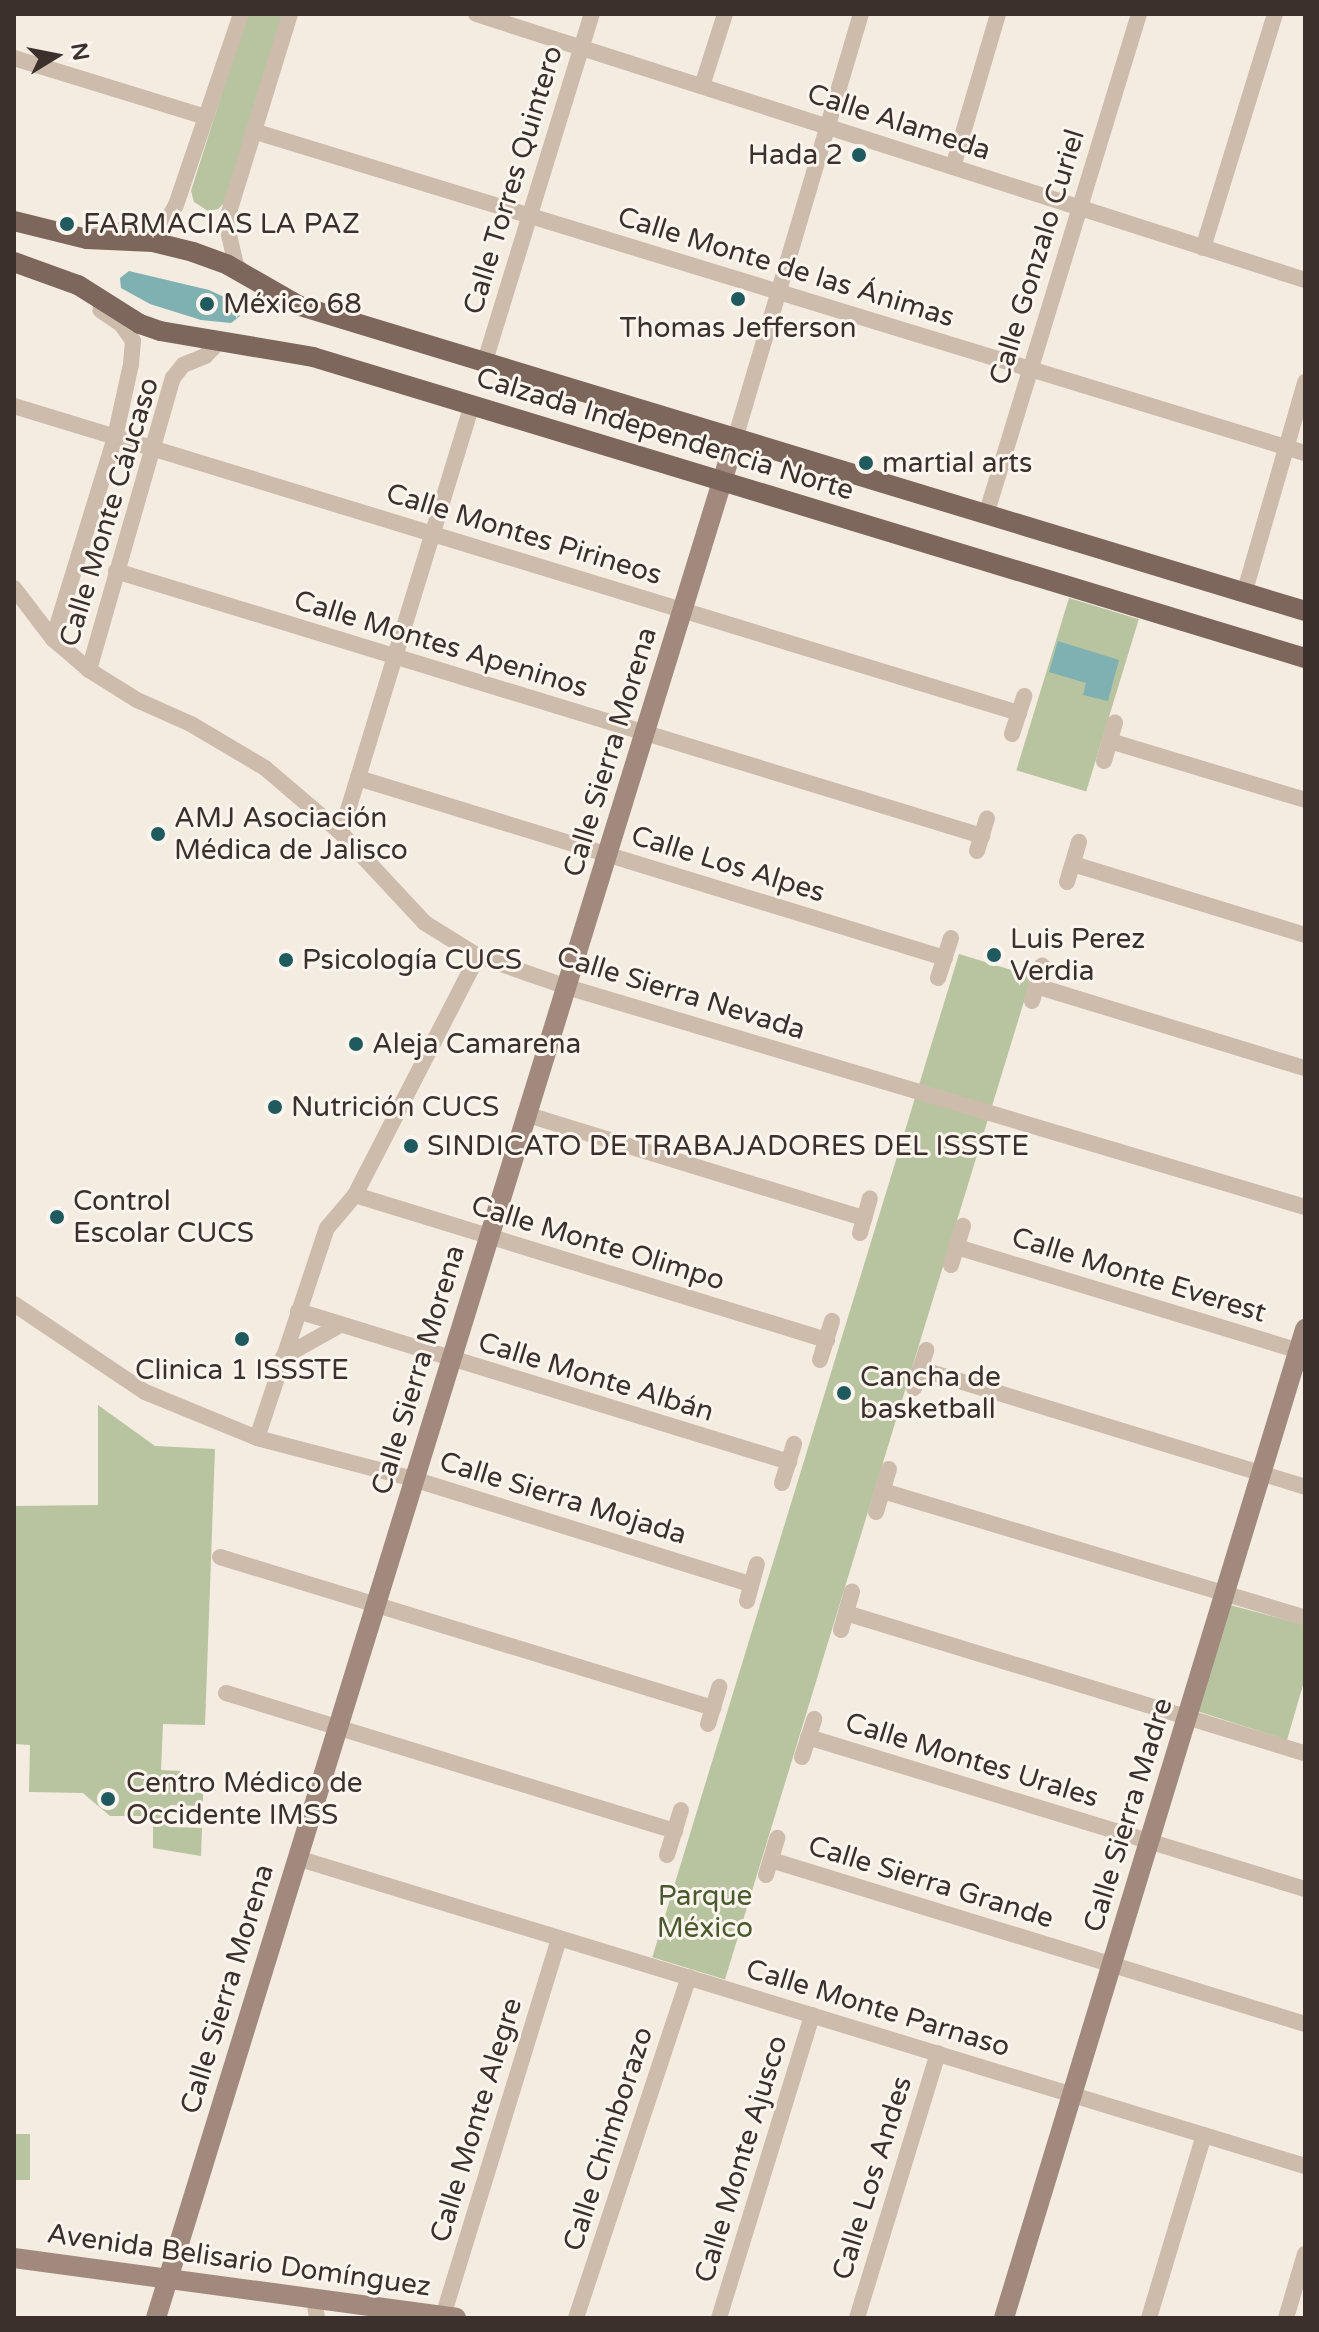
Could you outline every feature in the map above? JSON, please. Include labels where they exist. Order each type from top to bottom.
[{"type":"main road","name":"Calzada Independencia Norte","points":[[14,221],[87,239],[153,242],[193,252],[228,265],[300,306],[1305,611]]},
{"type":"main road","name":"Calzada Independencia Norte","points":[[14,262],[78,285],[140,324],[219,342],[313,357],[1305,658]]},
{"type":"street","points":[[87,239],[110,230],[150,231],[165,224],[176,205],[241,14]]},
{"type":"street","points":[[251,280],[236,265],[226,222],[290,14]]},
{"type":"street","name":"Calle Alameda","points":[[476,14],[1305,280]]},
{"type":"street","name":"Calle Torres Quintero","points":[[485,361],[592,14]]},
{"type":"street","points":[[702,86],[725,14]]},
{"type":"street","points":[[735,439],[861,14]]},
{"type":"street","points":[[953,167],[998,14]]},
{"type":"street","name":"Calle Gonzalo Curiel","points":[[986,515],[1139,14]]},
{"type":"street","points":[[1203,248],[1275,14]]},
{"type":"street","points":[[14,58],[206,117]]},
{"type":"street","name":"Calle Monte de las Ánimas","points":[[253,131],[1305,453]]},
{"type":"street","name":"Calle Monte Cáucaso","points":[[53,639],[115,437],[126,394],[133,341],[121,324],[87,301],[78,285]]},
{"type":"street","name":"Calle Monte Cáucaso","points":[[89,670],[173,378],[183,365],[205,356],[219,342]]},
{"type":"street","points":[[1244,594],[1305,382]]},
{"type":"street","points":[[341,833],[472,405]]},
{"type":"street","name":"Calle Montes Pirineos","points":[[14,406],[683,610],[1021,704],[1012,734]]},
{"type":"street","name":"Calle Sierra Morena","points":[[156,2318],[735,439]]},
{"type":"street","name":"Calle Montes Apeninos","points":[[116,571],[646,733],[979,844],[987,818]]},
{"type":"street","name":"Calle Sierra Nevada","points":[[14,588],[53,639],[89,670],[137,700],[191,724],[265,768],[341,833],[425,923],[478,956],[567,987],[1305,1207]]},
{"type":"street","points":[[1104,761],[1115,723]]},
{"type":"street","points":[[1110,741],[1305,800]]},
{"type":"street","name":"Calle Los Alpes","points":[[358,778],[945,958]]},
{"type":"street","points":[[1067,882],[1079,842]]},
{"type":"street","points":[[1073,864],[1305,935]]},
{"type":"street","points":[[938,978],[951,938]]},
{"type":"street","points":[[257,1438],[327,1228],[355,1195],[478,956]]},
{"type":"street","points":[[1042,965],[1034,993],[1305,1068]]},
{"type":"street","points":[[525,1114],[862,1226],[870,1198]]},
{"type":"street","name":"Calle Monte Olimpo","points":[[355,1195],[827,1340]]},
{"type":"street","points":[[951,1265],[963,1226]]},
{"type":"street","name":"Calle Monte Everest","points":[[957,1247],[1302,1352]]},
{"type":"street","name":"Calle Sierra Mojada","points":[[14,1304],[145,1392],[257,1438],[413,1479],[751,1584]]},
{"type":"street","name":"Calle Monte Albán","points":[[298,1311],[789,1462]]},
{"type":"street","points":[[820,1360],[832,1321]]},
{"type":"street","points":[[283,1357],[340,1325]]},
{"type":"street","name":"Calle Sierra Madre","points":[[1004,2318],[1261,1473],[1302,1352],[1305,1329]]},
{"type":"street","points":[[914,1388],[926,1350]]},
{"type":"street","points":[[920,1369],[1305,1487]]},
{"type":"street","points":[[782,1483],[794,1444]]},
{"type":"street","points":[[876,1512],[889,1469]]},
{"type":"street","points":[[883,1491],[1305,1618]]},
{"type":"street","points":[[220,1557],[375,1604],[710,1716],[719,1687]]},
{"type":"street","points":[[747,1601],[757,1564]]},
{"type":"street","points":[[841,1630],[852,1592]]},
{"type":"street","points":[[846,1613],[1305,1753]]},
{"type":"street","points":[[226,1693],[675,1831]]},
{"type":"street","points":[[802,1757],[814,1719]]},
{"type":"street","name":"Calle Montes Urales","points":[[808,1737],[1305,1889]]},
{"type":"street","points":[[667,1855],[681,1810]]},
{"type":"street","name":"Calle Sierra Grande","points":[[777,1838],[768,1868],[1112,1965],[1305,2024]]},
{"type":"street","name":"Calle Monte Parnaso","points":[[297,1858],[1305,2166]]},
{"type":"street","name":"Calle Monte Alegre","points":[[450,2317],[559,1938]]},
{"type":"street","name":"Calle Chimborazo","points":[[576,2318],[689,1977]]},
{"type":"street","name":"Calle Monte Ajusco","points":[[719,2318],[812,2015]]},
{"type":"street","name":"Calle Los Andes","points":[[857,2318],[938,2053]]},
{"type":"street","points":[[1149,2318],[1204,2135]]},
{"type":"street","points":[[1286,2318],[1305,2254]]},
{"type":"street","name":"Avenida Belisario Domínguez","points":[[14,2258],[168,2279],[316,2308],[450,2317]]},
{"type":"green space","points":[[247,14],[285,14],[226,201],[218,209],[208,211],[194,202],[191,191]]},
{"type":"green space","points":[[1069,598],[1139,619],[1086,791],[1016,770]]},
{"type":"green space","name":"Parque México","points":[[959,954],[1032,976],[725,1979],[652,1957]]},
{"type":"green space","points":[[98,1405],[155,1446],[215,1449],[205,1725],[163,1724],[161,1770],[181,1771],[180,1792],[203,1793],[203,1806],[170,1805],[169,1827],[202,1828],[201,1856],[153,1848],[153,1816],[110,1816],[83,1793],[29,1792],[30,1745],[14,1744],[14,1506],[98,1505]]},
{"type":"green space","points":[[1230,1605],[1305,1625],[1305,1678],[1287,1740],[1197,1711]]},
{"type":"green space","points":[[14,2134],[30,2134],[30,2180],[14,2180]]},
{"type":"water","points":[[129,271],[209,290],[237,303],[240,316],[231,323],[201,320],[150,304],[121,288],[120,278]]},
{"type":"water","points":[[1058,641],[1119,660],[1108,701],[1083,695],[1086,683],[1049,672]]},
{"type":"place","name":"Hada 2","points":[[859,155]]},
{"type":"place","name":"FARMACIAS LA PAZ","points":[[67,224]]},
{"type":"place","name":"Thomas Jefferson","points":[[738,299]]},
{"type":"place","name":"México 68","points":[[207,304]]},
{"type":"place","name":"martial arts","points":[[866,463]]},
{"type":"place","name":"AMJ Asociación Médica de Jalisco","points":[[158,834]]},
{"type":"place","name":"Luis Perez Verdia","points":[[994,955]]},
{"type":"place","name":"Psicología CUCS","points":[[286,960]]},
{"type":"place","name":"Aleja Camarena","points":[[356,1044]]},
{"type":"place","name":"Nutrición CUCS","points":[[275,1107]]},
{"type":"place","name":"SINDICATO DE TRABAJADORES DEL ISSSTE","points":[[411,1146]]},
{"type":"place","name":"Control Escolar CUCS","points":[[57,1217]]},
{"type":"place","name":"Clinica 1 ISSSTE","points":[[242,1339]]},
{"type":"place","name":"Cancha de basketball","points":[[844,1393]]},
{"type":"place","name":"Centro Médico de Occidente IMSS","points":[[108,1799]]}]
